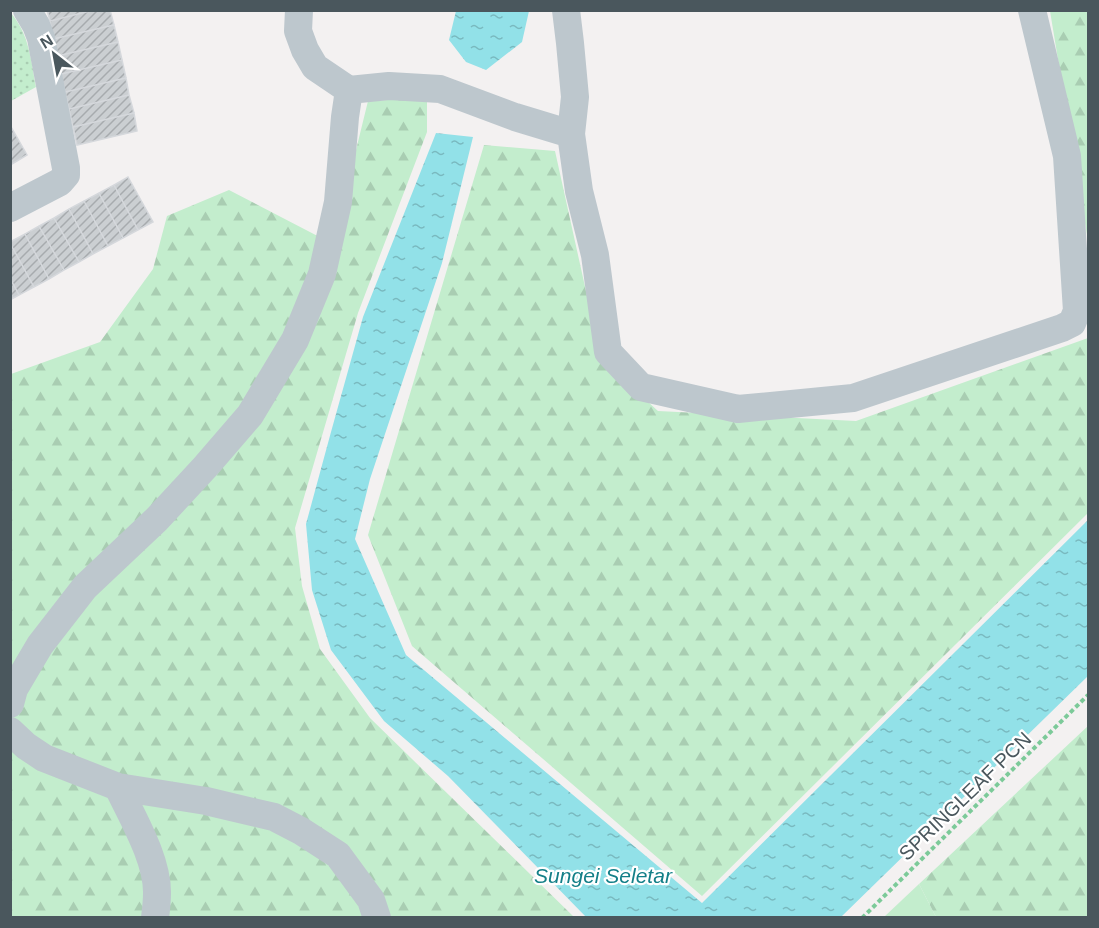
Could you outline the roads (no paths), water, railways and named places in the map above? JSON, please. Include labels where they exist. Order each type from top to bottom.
[{"type":"street","points":[[10,208],[60,182],[66,175],[41,38],[27,10]]},
{"type":"street","points":[[299,10],[298,32],[315,67],[349,90],[389,86],[440,89],[515,117],[571,134]]},
{"type":"street","points":[[566,10],[575,97],[571,134],[579,191],[595,255],[608,352],[641,387],[738,409],[853,398],[1072,323],[1077,311],[1067,156],[1032,10]]},
{"type":"street","points":[[10,704],[14,689],[40,645],[85,587],[157,519],[250,415],[295,340],[322,274],[338,202],[349,90]]},
{"type":"street","points":[[10,730],[26,746],[44,758],[118,787],[206,801],[274,817],[338,855],[371,900],[377,918]]},
{"type":"street","points":[[118,787],[153,866],[158,892],[155,918]]},
{"type":"water","points":[[456,11],[529,11],[522,42],[486,70],[466,62],[449,40]]},
{"type":"water","name":"Sungei Seletar","points":[[436,133],[473,137],[442,263],[370,479],[355,539],[406,655],[702,903],[1088,520],[1088,676],[841,917],[586,917],[448,776],[384,721],[331,650],[312,590],[306,524],[363,317]]}]
